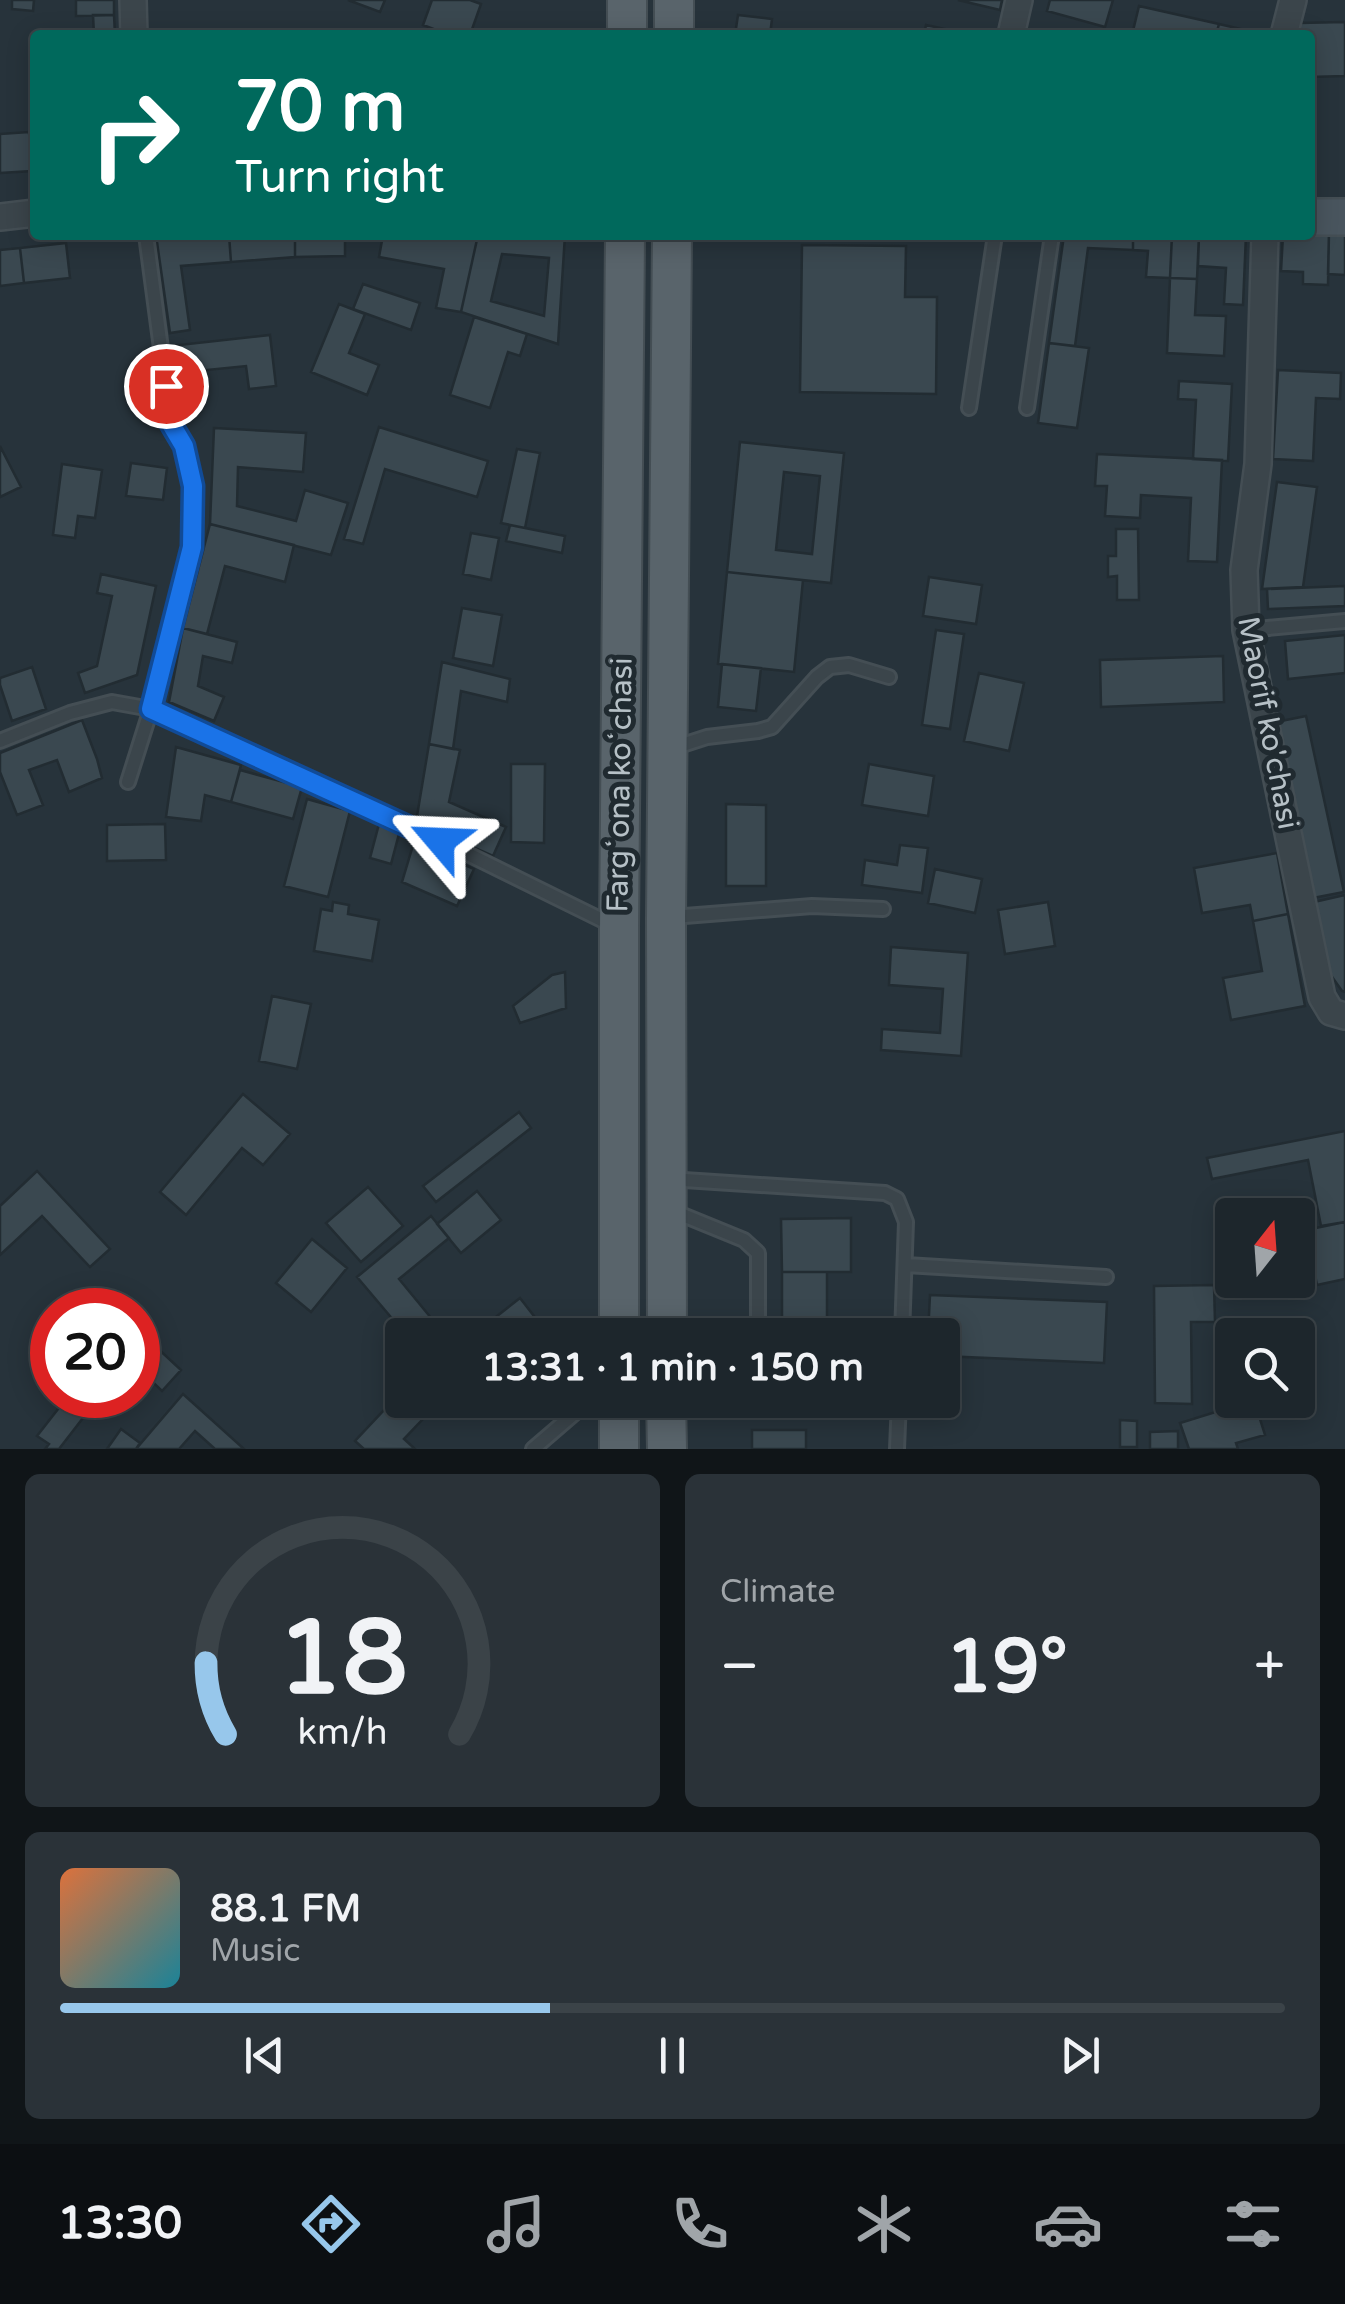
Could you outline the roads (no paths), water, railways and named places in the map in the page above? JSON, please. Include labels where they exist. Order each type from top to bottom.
[{"type":"main road","points":[[627,0],[627,30]]},
{"type":"main road","points":[[674,0],[674,30]]},
{"type":"main road","name":"Fargʻona koʻchasi","points":[[619,1318],[626,240]]},
{"type":"main road","name":"Fargʻona koʻchasi","points":[[666,1318],[672,240]]},
{"type":"main road","points":[[619,1418],[620,1449]]},
{"type":"main road","points":[[666,1449],[668,1418]]},
{"type":"street","points":[[133,0],[134,30]]},
{"type":"street","points":[[1012,30],[1019,0]]},
{"type":"street","points":[[1285,30],[1293,0]]},
{"type":"street","points":[[0,217],[30,214]]},
{"type":"street","points":[[1315,217],[1345,218]]},
{"type":"street","name":"Maorif ko'chasi","points":[[1265,240],[1258,464],[1244,570],[1246,630],[1322,997],[1331,1012],[1345,1016]]},
{"type":"lane","points":[[128,782],[151,709],[192,547],[193,486],[184,446],[171,424],[147,240]]},
{"type":"lane","points":[[969,408],[994,240]]},
{"type":"lane","points":[[1028,408],[1051,240]]},
{"type":"lane","points":[[1246,630],[1345,621]]},
{"type":"lane","points":[[668,750],[707,737],[772,727],[830,666],[849,665],[890,676]]},
{"type":"lane","points":[[0,741],[70,713],[112,702],[151,709],[405,823],[619,928]]},
{"type":"lane","points":[[666,918],[812,906],[884,910]]},
{"type":"lane","points":[[667,1194],[885,1193],[897,1199],[906,1222],[903,1318]]},
{"type":"lane","points":[[667,1194],[758,1252],[758,1318]]},
{"type":"lane","points":[[906,1265],[1106,1277]]},
{"type":"lane","points":[[533,1449],[569,1418]]},
{"type":"lane","points":[[897,1449],[898,1418]]}]
